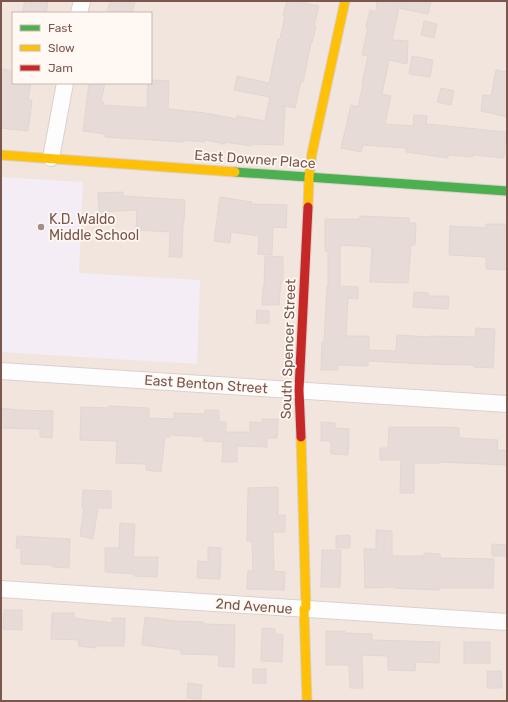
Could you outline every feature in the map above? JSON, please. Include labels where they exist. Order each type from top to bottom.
[{"type":"street","points":[[79,12],[82,1]]},
{"type":"street","name":"South Spencer Street","points":[[307,701],[304,609],[306,608],[299,390],[309,177],[312,153],[345,1]]},
{"type":"street","points":[[51,158],[65,84]]},
{"type":"street","name":"East Downer Place","points":[[1,155],[507,191]]},
{"type":"street","name":"East Benton Street","points":[[1,371],[507,404]]},
{"type":"street","name":"2nd Avenue","points":[[1,589],[507,622]]},
{"type":"shaded area","points":[[1,1],[507,1],[507,701],[1,701]]},
{"type":"shaded area","name":"K.D. Waldo Middle School","points":[[1,177],[83,182],[79,273],[200,280],[197,364],[1,352]]},
{"type":"building","points":[[25,1],[48,1],[46,12],[22,12]]},
{"type":"building","points":[[110,1],[135,1],[132,12],[107,12]]},
{"type":"building","points":[[287,1],[295,1],[319,6],[314,26],[316,27],[303,82],[301,81],[295,108],[285,106],[283,145],[251,144],[251,146],[225,142],[225,144],[205,140],[205,142],[185,140],[184,142],[105,137],[106,134],[83,131],[89,84],[105,84],[101,101],[104,102],[103,105],[147,108],[148,84],[152,84],[152,80],[169,81],[168,109],[205,113],[237,119],[237,116],[265,121],[270,97],[234,90],[237,76],[269,83],[278,39],[280,39],[285,16],[283,15]]},
{"type":"building","points":[[377,1],[431,1],[428,14],[399,8],[392,40],[408,41],[407,64],[389,60],[382,94],[391,96],[385,124],[413,126],[414,115],[427,116],[426,124],[506,132],[504,158],[473,155],[473,157],[448,155],[448,158],[406,152],[406,148],[363,145],[361,152],[341,148],[351,105],[358,107],[368,56],[362,55],[368,27],[366,27],[370,10],[376,12]]},
{"type":"building","points":[[424,21],[437,24],[434,38],[421,35]]},
{"type":"building","points":[[412,56],[433,60],[430,77],[409,74]]},
{"type":"building","points":[[1,69],[12,71],[12,84],[31,84],[28,100],[32,100],[28,131],[1,128]]},
{"type":"building","points":[[496,70],[507,72],[507,117],[481,111],[483,95],[491,96]]},
{"type":"building","points":[[441,88],[454,91],[451,105],[437,102]]},
{"type":"building","points":[[123,192],[123,196],[185,200],[182,257],[169,257],[170,232],[136,230],[137,210],[99,212],[98,193]]},
{"type":"building","points":[[220,197],[252,202],[251,204],[287,205],[286,228],[273,227],[272,255],[258,254],[259,236],[231,232],[230,243],[214,241]]},
{"type":"building","points":[[360,216],[409,218],[409,223],[416,223],[415,245],[411,245],[408,283],[370,282],[372,247],[340,245],[340,286],[358,287],[358,299],[348,298],[346,336],[369,336],[369,350],[396,351],[397,335],[475,337],[476,328],[495,329],[493,368],[474,367],[474,365],[368,361],[368,366],[338,365],[338,370],[321,370],[322,342],[324,342],[328,286],[328,252],[325,251],[325,219],[360,219]]},
{"type":"building","points":[[486,224],[507,224],[507,270],[486,269],[486,257],[449,255],[450,226],[486,228]]},
{"type":"building","points":[[265,256],[283,257],[283,281],[281,281],[279,305],[262,305]]},
{"type":"building","points":[[414,292],[428,293],[428,296],[449,296],[448,309],[413,307]]},
{"type":"building","points":[[257,310],[269,311],[269,323],[256,323]]},
{"type":"building","points":[[109,406],[149,408],[149,418],[174,419],[174,413],[205,414],[205,410],[219,410],[219,422],[226,422],[226,432],[250,432],[250,422],[262,423],[262,419],[278,419],[277,438],[267,438],[267,447],[237,446],[237,462],[222,462],[223,442],[204,441],[204,437],[170,435],[170,437],[165,437],[161,472],[146,470],[146,464],[116,463],[117,441],[80,440],[81,407],[109,408]]},
{"type":"building","points":[[1,408],[53,411],[52,438],[40,437],[40,429],[1,428]]},
{"type":"building","points":[[321,422],[335,423],[335,428],[349,429],[348,455],[331,454],[331,441],[321,441]]},
{"type":"building","points":[[389,427],[459,428],[459,438],[498,440],[497,450],[507,450],[507,465],[440,462],[414,463],[414,493],[400,493],[401,460],[380,460],[380,448],[388,448]]},
{"type":"building","points":[[278,487],[278,515],[285,515],[285,532],[273,532],[274,571],[285,572],[284,590],[247,589],[248,571],[253,571],[252,541],[247,541],[248,488]]},
{"type":"building","points":[[83,490],[111,491],[111,508],[98,508],[93,539],[80,536],[84,507],[82,507]]},
{"type":"building","points":[[120,523],[135,524],[133,557],[158,557],[157,577],[134,576],[134,574],[105,572],[105,548],[119,548]]},
{"type":"building","points":[[376,530],[392,531],[392,556],[424,556],[424,553],[440,554],[440,558],[494,559],[493,588],[439,588],[439,590],[394,587],[365,588],[364,549],[376,549]]},
{"type":"building","points":[[350,535],[350,548],[336,548],[336,536]]},
{"type":"building","points":[[17,536],[70,539],[69,568],[53,567],[53,565],[21,564],[21,548],[16,548]]},
{"type":"building","points":[[492,544],[507,545],[507,556],[492,556]]},
{"type":"building","points":[[208,547],[221,548],[220,579],[197,578],[198,561],[208,562]]},
{"type":"building","points":[[322,550],[341,550],[340,587],[321,587]]},
{"type":"building","points":[[4,610],[22,610],[22,630],[3,629]]},
{"type":"building","points":[[52,613],[74,613],[74,618],[112,623],[112,618],[125,618],[124,646],[96,646],[96,648],[78,646],[79,640],[51,639]]},
{"type":"building","points":[[145,617],[175,621],[203,622],[203,624],[235,625],[234,667],[218,666],[219,655],[181,654],[181,650],[142,645]]},
{"type":"building","points":[[262,628],[275,629],[275,634],[283,635],[282,662],[261,661]]},
{"type":"building","points":[[326,631],[345,631],[345,633],[372,634],[372,640],[440,642],[439,663],[416,662],[415,671],[388,670],[388,656],[362,655],[363,688],[350,688],[349,665],[326,665]]},
{"type":"building","points":[[464,642],[490,642],[490,663],[464,663]]},
{"type":"building","points":[[253,669],[266,669],[266,683],[253,683]]},
{"type":"building","points":[[487,671],[501,671],[502,688],[487,688]]},
{"type":"building","points":[[188,683],[202,685],[201,699],[187,698]]},
{"type":"traffic: fast","points":[[235,172],[507,191]]},
{"type":"traffic: slow","points":[[308,207],[309,177],[312,153],[345,1]]},
{"type":"traffic: slow","points":[[1,155],[235,172]]},
{"type":"traffic: slow","points":[[301,437],[307,701]]},
{"type":"traffic: jam","points":[[301,437],[299,390],[308,207]]},
{"type":"place","name":"K.D. Waldo Middle School","points":[[41,227]]}]
